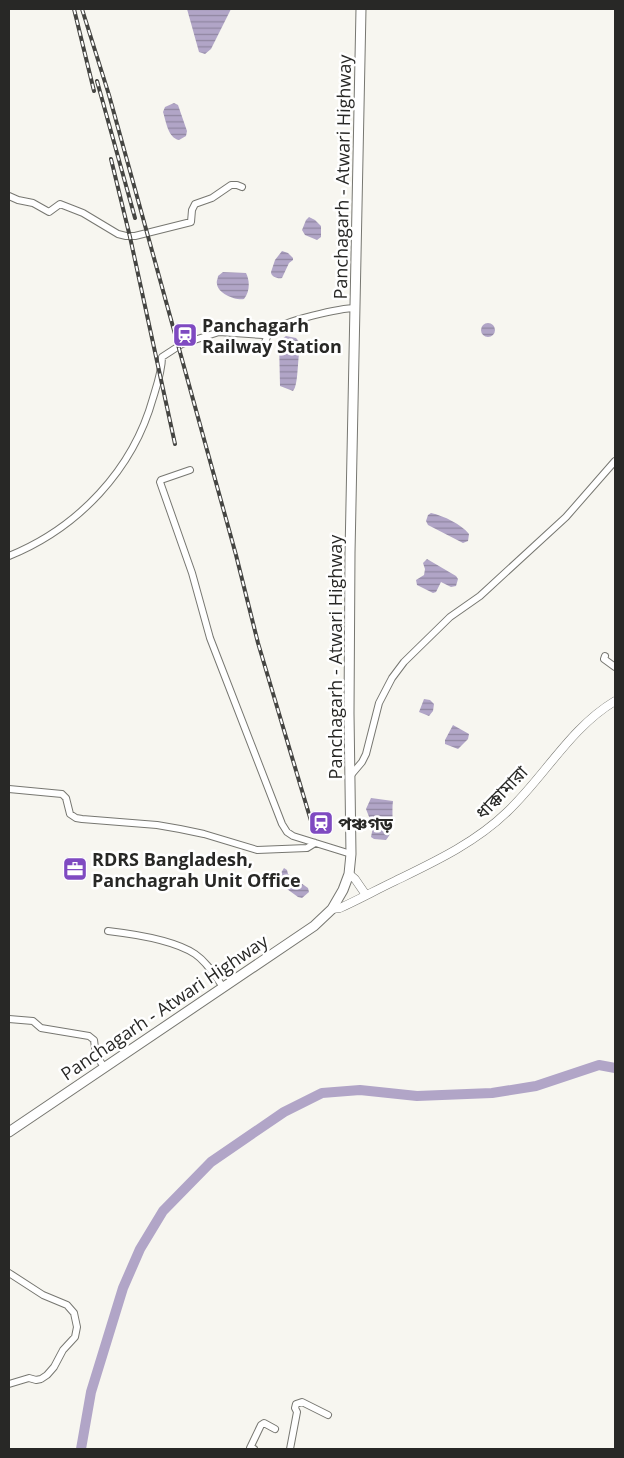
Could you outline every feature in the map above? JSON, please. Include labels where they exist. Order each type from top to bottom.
[{"type":"main road","name":"Panchagarh - Atwari Highway","points":[[9,1132],[324,918],[332,909],[343,890],[349,874],[351,854],[349,721],[350,554],[361,9]]},
{"type":"street","points":[[9,196],[32,203],[49,212],[60,204],[84,213],[118,234],[132,237],[190,222],[195,204],[212,198],[231,186],[237,185],[242,187]]},
{"type":"street","points":[[264,347],[268,336],[274,329],[282,325],[340,308],[356,308]]},
{"type":"street","points":[[9,556],[40,540],[77,515],[116,474],[132,450],[145,424],[155,393],[162,357],[182,344],[219,332],[263,334],[268,336]]},
{"type":"street","points":[[350,775],[362,762],[366,754],[379,703],[392,678],[404,662],[450,617],[480,596],[566,517],[615,461]]},
{"type":"street","points":[[190,470],[160,482],[192,573],[210,638],[282,824],[289,834],[351,854]]},
{"type":"street","points":[[605,656],[604,659],[615,667]]},
{"type":"street","name":"ধাক্কামারা","points":[[332,909],[340,908],[456,849],[491,826],[516,803],[577,731],[597,713],[615,701]]},
{"type":"street","points":[[9,789],[62,794],[66,798],[70,814],[82,820],[157,825],[211,836],[257,850],[307,848],[315,843]]},
{"type":"street","points":[[349,874],[355,879],[366,895]]},
{"type":"street","points":[[108,931],[170,942],[180,946],[201,959],[223,988]]},
{"type":"street","points":[[9,1019],[33,1021],[40,1028],[89,1036],[94,1040],[96,1055],[104,1067]]},
{"type":"street","points":[[9,1273],[43,1295],[67,1305],[74,1313],[77,1327],[75,1337],[62,1350],[47,1375],[41,1379],[29,1378],[9,1384]]},
{"type":"street","points":[[290,1449],[297,1412],[296,1404],[302,1402],[328,1415]]},
{"type":"street","points":[[254,1449],[250,1448],[260,1425],[264,1423],[275,1429]]},
{"type":"shaded area","points":[[187,9],[231,9],[211,49],[205,54],[199,52]]},
{"type":"shaded area","points":[[174,103],[178,105],[187,131],[186,136],[179,140],[175,139],[170,133],[163,112],[165,107]]},
{"type":"shaded area","points":[[309,217],[321,226],[321,237],[317,240],[305,235],[302,230]]},
{"type":"shaded area","points":[[282,251],[288,253],[293,260],[289,263],[282,278],[279,278],[273,276],[271,272],[275,260]]},
{"type":"shaded area","points":[[223,272],[246,273],[249,286],[244,299],[233,298],[224,294],[218,288],[218,276]]},
{"type":"shaded area","points":[[488,323],[493,325],[495,330],[493,335],[488,337],[483,335],[481,330],[483,325]]},
{"type":"shaded area","points":[[286,336],[296,338],[301,344],[296,383],[293,391],[280,386],[279,341]]},
{"type":"shaded area","points":[[431,513],[447,518],[462,527],[469,534],[468,541],[463,543],[428,525],[426,521]]},
{"type":"shaded area","points":[[427,559],[456,576],[458,579],[456,586],[451,587],[441,582],[436,592],[433,593],[417,585],[416,580],[424,575],[423,563]]},
{"type":"shaded area","points":[[424,699],[430,700],[434,704],[433,711],[429,716],[419,712]]},
{"type":"shaded area","points":[[453,725],[469,734],[468,739],[458,749],[445,744],[445,740]]},
{"type":"shaded area","points":[[371,798],[393,801],[392,826],[386,840],[371,837],[373,827],[366,809]]},
{"type":"shaded area","points":[[284,868],[288,874],[308,888],[309,892],[302,898],[276,881]]},
{"type":"waterway","points":[[81,1449],[91,1392],[123,1288],[140,1249],[163,1211],[211,1162],[284,1112],[322,1093],[360,1090],[417,1096],[492,1093],[536,1086],[599,1065],[615,1068]]},
{"type":"railway","points":[[74,9],[94,91]]},
{"type":"railway","points":[[82,9],[109,95],[236,555],[258,643],[314,831]]},
{"type":"railway","points":[[97,81],[135,218]]},
{"type":"railway","points":[[111,159],[175,444]]},
{"type":"place","name":"Panchagarh Railway Station","points":[[185,335]]},
{"type":"place","name":"পঞ্চগড়","points":[[321,823]]},
{"type":"place","name":"RDRS Bangladesh, Panchagrah Unit Office","points":[[75,869]]}]
